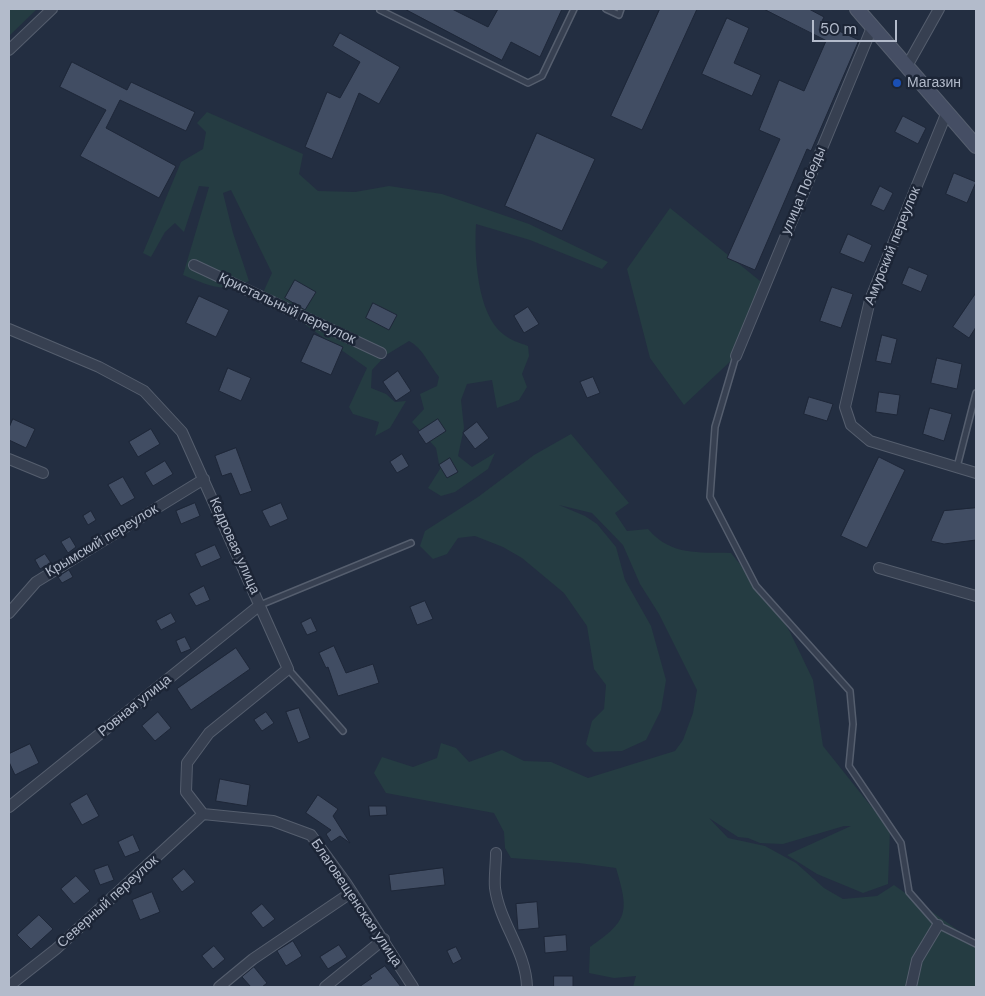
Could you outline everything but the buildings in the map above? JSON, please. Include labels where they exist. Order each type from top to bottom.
[{"type":"street","points":[[9,50],[52,9]]},
{"type":"street","points":[[857,9],[976,146]]},
{"type":"street","points":[[907,66],[939,9]]},
{"type":"street","name":"улица Победы","points":[[736,356],[873,26]]},
{"type":"street","name":"Амурский переулок","points":[[947,112],[870,300],[845,407],[851,426],[870,441],[976,473]]},
{"type":"street","name":"Кристальный переулок","points":[[194,265],[380,353]]},
{"type":"street","name":"Кедровая улица","points":[[9,328],[99,368],[144,391],[182,432],[288,668]]},
{"type":"street","points":[[9,459],[43,474]]},
{"type":"street","name":"Крымский переулок","points":[[9,613],[36,582],[204,479]]},
{"type":"street","points":[[879,568],[976,596]]},
{"type":"street","name":"Ровная улица","points":[[9,807],[260,605]]},
{"type":"street","points":[[203,814],[186,792],[187,764],[209,733],[288,668]]},
{"type":"street","name":"Благовещенская улица","points":[[203,814],[273,821],[311,835],[352,892],[413,987]]},
{"type":"street","name":"Северный переулок","points":[[9,986],[56,949],[203,814]]},
{"type":"street","points":[[496,854],[495,889],[508,928],[520,952],[527,973],[527,987]]},
{"type":"street","points":[[219,987],[253,959],[352,892]]},
{"type":"street","points":[[911,987],[917,960],[938,925]]},
{"type":"street","points":[[325,987],[384,940]]},
{"type":"lane","points":[[380,10],[528,83],[542,76],[574,9]]},
{"type":"lane","points":[[606,9],[618,15],[622,9]]},
{"type":"lane","points":[[736,356],[716,427],[710,497],[756,586],[850,691],[853,724],[849,766],[901,843],[909,892],[938,925],[976,944]]},
{"type":"lane","points":[[957,468],[976,393]]},
{"type":"lane","points":[[260,605],[410,542]]},
{"type":"lane","points":[[288,668],[343,731]]},
{"type":"green space","points":[[9,9],[37,9],[9,36]]},
{"type":"green space","points":[[207,112],[303,154],[299,174],[318,191],[355,192],[389,186],[442,194],[529,224],[608,262],[602,269],[530,240],[476,224],[479,283],[488,313],[494,325],[503,334],[512,340],[528,346],[529,356],[522,374],[527,387],[519,400],[497,408],[492,380],[467,384],[461,400],[464,428],[458,456],[472,467],[495,453],[488,469],[455,492],[441,496],[428,488],[440,469],[436,448],[412,422],[424,409],[420,394],[437,386],[439,377],[422,352],[409,341],[386,355],[372,370],[371,388],[386,394],[395,402],[406,401],[390,428],[375,436],[379,422],[353,414],[349,407],[367,368],[290,314],[261,297],[272,273],[231,190],[223,193],[233,233],[249,281],[231,287],[216,287],[183,275],[209,187],[199,186],[184,232],[175,223],[165,232],[151,257],[143,253],[181,162],[203,149],[206,132],[197,123]]},
{"type":"green space","points":[[670,208],[765,285],[736,356],[684,405],[650,358],[627,269]]},
{"type":"green space","points":[[571,434],[629,503],[615,513],[627,531],[648,529],[666,544],[686,551],[731,553],[774,606],[790,632],[813,680],[823,746],[890,830],[888,884],[863,893],[817,874],[787,855],[851,826],[844,826],[783,844],[760,843],[748,838],[738,837],[709,818],[728,838],[765,846],[796,863],[824,888],[843,899],[877,896],[894,885],[976,943],[976,987],[633,987],[636,976],[614,978],[589,973],[590,947],[603,938],[619,922],[622,914],[624,905],[623,895],[616,868],[511,858],[505,848],[504,832],[494,813],[386,793],[374,773],[382,757],[413,767],[437,758],[441,743],[456,748],[469,762],[502,750],[524,761],[551,762],[588,778],[675,751],[683,740],[693,713],[697,690],[659,614],[640,584],[623,545],[592,513],[559,505],[585,516],[597,524],[616,547],[625,580],[651,626],[666,680],[661,710],[646,740],[622,751],[594,752],[586,744],[592,721],[604,709],[606,685],[594,669],[587,626],[564,593],[522,558],[503,547],[475,536],[458,538],[447,554],[433,559],[420,546],[425,531],[478,497],[534,455]]},
{"type":"place","name":"Магазин","points":[[897,83]]}]
